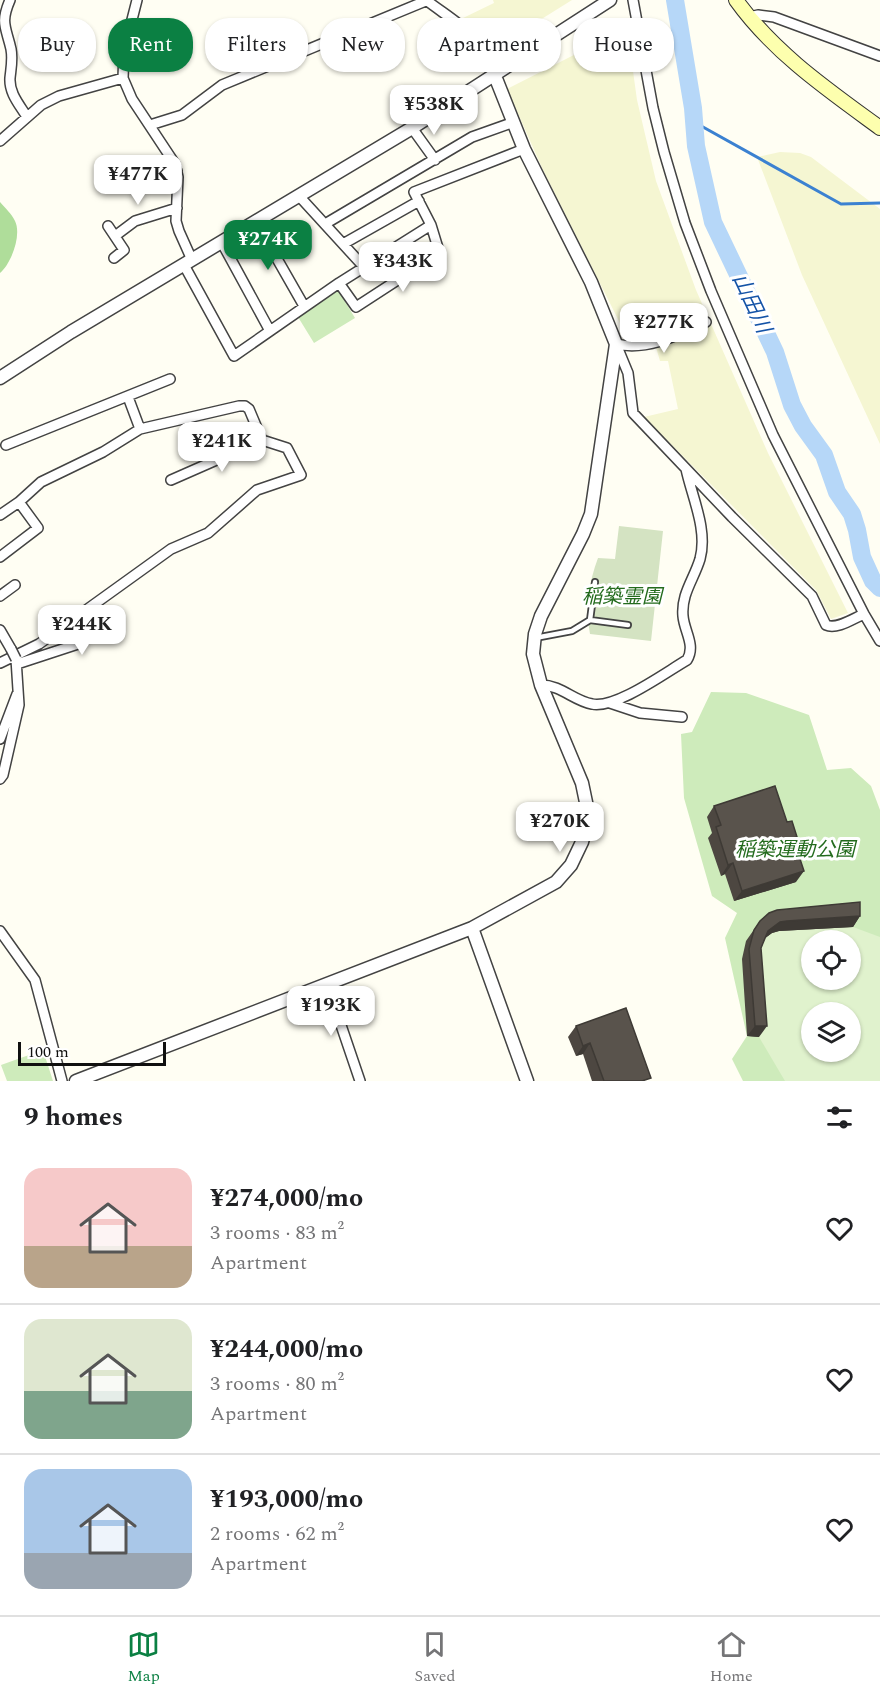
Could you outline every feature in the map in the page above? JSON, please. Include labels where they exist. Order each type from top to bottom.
[{"type":"main road","points":[[736,0],[768,39],[801,69],[880,128]]},
{"type":"street","points":[[10,0],[3,13],[2,24],[12,51],[10,80],[13,95],[27,117]]},
{"type":"street","points":[[137,0],[124,51],[123,78],[132,99],[175,164],[178,231],[188,262],[234,356],[304,306],[431,225]]},
{"type":"street","points":[[150,125],[182,115],[222,85],[427,0],[482,45],[491,60],[495,76],[524,149],[591,282],[616,344],[628,374],[633,413],[812,596],[826,625],[837,626],[864,614]]},
{"type":"street","points":[[0,378],[71,332],[412,128],[610,0]]},
{"type":"street","points":[[633,0],[653,108],[664,152],[685,223],[711,291],[773,435],[880,641]]},
{"type":"street","points":[[749,17],[758,15],[774,17],[880,56]]},
{"type":"street","points":[[0,141],[41,105],[59,96],[123,78]]},
{"type":"street","points":[[325,224],[472,137],[514,122]]},
{"type":"street","points":[[412,128],[435,160]]},
{"type":"street","points":[[414,192],[524,149]]},
{"type":"street","points":[[147,172],[153,174],[177,171]]},
{"type":"street","points":[[339,283],[356,307],[436,255],[438,248],[431,225],[405,177]]},
{"type":"street","points":[[299,196],[364,267]]},
{"type":"street","points":[[343,244],[419,201]]},
{"type":"street","points":[[115,236],[135,221],[177,208]]},
{"type":"street","points":[[256,222],[304,306]]},
{"type":"street","points":[[108,226],[124,250],[114,258]]},
{"type":"street","points":[[222,243],[270,332]]},
{"type":"street","points":[[616,344],[632,347],[658,340],[668,340],[706,322]]},
{"type":"street","points":[[76,1081],[472,928],[556,882],[571,865],[582,842],[586,827],[587,807],[582,783],[541,685],[533,654],[541,616],[591,514],[616,344]]},
{"type":"street","points":[[6,445],[170,379]]},
{"type":"street","points":[[128,397],[140,429]]},
{"type":"street","points":[[0,515],[41,482],[103,452],[140,429],[245,406],[249,409],[262,440]]},
{"type":"street","points":[[0,663],[39,644],[171,549],[208,533],[257,490],[301,475],[287,448],[262,440],[171,480]]},
{"type":"street","points":[[610,703],[687,660],[691,653],[683,616],[684,599],[700,560],[703,541],[686,469]]},
{"type":"street","points":[[0,557],[38,528],[19,502]]},
{"type":"street","points":[[0,596],[15,585]]},
{"type":"street","points":[[17,661],[78,644],[92,635],[94,627],[88,609]]},
{"type":"street","points":[[0,630],[17,661],[19,686],[19,705],[3,775],[0,779]]},
{"type":"street","points":[[541,685],[562,689],[591,704],[610,703],[640,713],[682,717]]},
{"type":"street","points":[[0,739],[19,686]]},
{"type":"street","points":[[472,928],[528,1081]]},
{"type":"street","points":[[0,931],[35,980],[62,1081]]},
{"type":"street","points":[[327,984],[360,1081]]},
{"type":"lane","points":[[590,620],[595,582]]},
{"type":"lane","points":[[535,638],[572,631],[590,620],[628,625]]},
{"type":"green space","points":[[493,0],[572,0],[543,18],[463,18],[494,3]]},
{"type":"green space","points":[[573,55],[573,72],[633,72],[637,100],[656,181],[696,290],[768,453],[848,613],[831,619],[816,590],[644,417],[678,409],[668,361],[660,361],[653,337],[630,343],[543,170],[507,89],[540,72],[561,72],[561,62]]},
{"type":"green space","points":[[780,152],[800,153],[811,157],[880,209],[880,444],[802,275],[757,157]]},
{"type":"green space","points":[[0,202],[14,218],[17,234],[11,256],[0,273]]},
{"type":"green space","points":[[338,290],[355,318],[314,343],[298,317]]},
{"type":"green space","name":"稲築霊園","points":[[619,526],[663,531],[651,641],[590,634],[588,605],[592,576],[598,558],[615,559]]},
{"type":"green space","name":"稲築運動公園","points":[[711,692],[746,693],[809,715],[827,770],[851,768],[871,786],[880,810],[880,1081],[743,1081],[732,1059],[747,1036],[725,938],[737,913],[712,896],[684,798],[681,734],[692,732]]},
{"type":"green space","points":[[853,927],[880,937],[880,1081],[785,1081],[759,1037],[754,959],[760,942],[779,931]]},
{"type":"green space","points":[[43,1050],[53,1081],[7,1081],[1,1065]]},
{"type":"building","points":[[775,786],[787,822],[792,821],[797,837],[793,838],[804,871],[742,891],[733,863],[728,865],[716,827],[721,825],[714,806]]},
{"type":"building","points":[[860,902],[860,916],[780,922],[768,931],[761,948],[767,1026],[755,1026],[749,949],[754,930],[760,921],[769,913],[777,910]]},
{"type":"building","points":[[626,1008],[651,1078],[642,1081],[604,1081],[590,1043],[583,1046],[576,1026]]},
{"type":"waterway","name":"山田川","points":[[675,0],[693,108],[696,146],[713,222],[775,352],[792,405],[803,426],[824,455],[837,492],[852,514],[862,557],[873,581],[880,588]]},
{"type":"waterway","points":[[694,122],[841,204],[880,203]]}]
